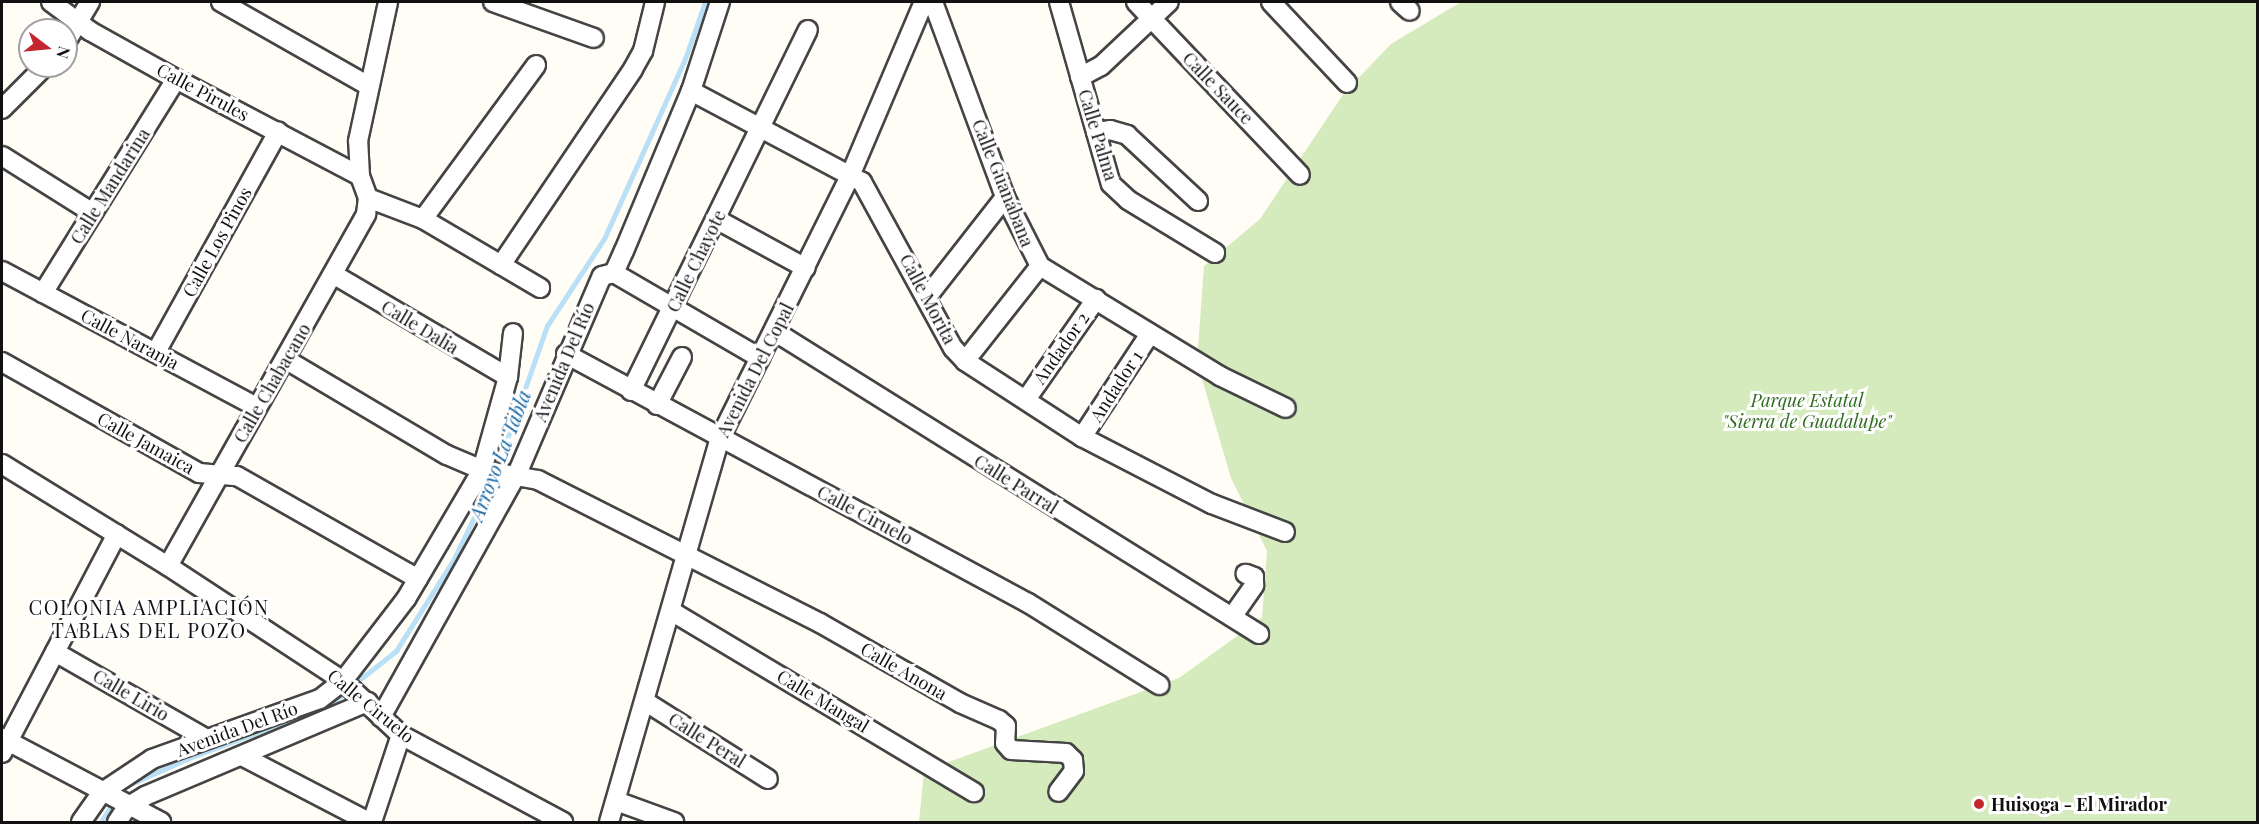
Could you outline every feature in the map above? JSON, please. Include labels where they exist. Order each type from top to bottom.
[{"type":"street","name":"Calle Pirules","points":[[51,2],[176,79],[360,176]]},
{"type":"street","points":[[78,24],[90,2]]},
{"type":"street","points":[[222,2],[367,85]]},
{"type":"street","points":[[388,2],[367,85],[358,141],[360,176],[368,198],[423,219],[540,288]]},
{"type":"street","points":[[493,2],[594,38]]},
{"type":"street","points":[[501,265],[633,69],[643,51],[655,2]]},
{"type":"street","name":"Avenida Del Río","points":[[381,717],[499,472],[566,354],[602,276],[614,273],[691,91],[720,2]]},
{"type":"street","name":"Avenida Del Copal","points":[[609,822],[646,702],[685,555],[719,440],[850,176],[924,2]]},
{"type":"street","name":"Calle Guanábana","points":[[933,2],[1005,198],[1040,266],[1061,282],[1096,299],[1220,376],[1286,408]]},
{"type":"street","name":"Calle Palma","points":[[1059,2],[1111,184],[1117,192],[1215,253]]},
{"type":"street","name":"Calle Sauce","points":[[1136,2],[1300,174]]},
{"type":"street","points":[[1080,77],[1101,66],[1169,2]]},
{"type":"street","points":[[1271,2],[1347,84]]},
{"type":"street","name":"Calle Chayote","points":[[631,391],[808,30]]},
{"type":"street","points":[[423,219],[536,65]]},
{"type":"street","points":[[2,108],[33,78]]},
{"type":"street","name":"Calle Mandarina","points":[[44,293],[176,79]]},
{"type":"street","name":"Calle Morita","points":[[691,91],[850,176],[869,190],[953,348],[965,361],[1027,398],[1082,437],[1212,504],[1285,532]]},
{"type":"street","points":[[1096,132],[1110,130],[1127,135],[1198,201]]},
{"type":"street","name":"Calle Los Pinos","points":[[156,352],[278,132]]},
{"type":"street","points":[[2,156],[93,213]]},
{"type":"street","name":"Calle Chabacano","points":[[168,566],[366,214],[368,198]]},
{"type":"street","points":[[927,297],[1005,198]]},
{"type":"street","points":[[716,219],[806,267]]},
{"type":"street","points":[[965,361],[1040,266]]},
{"type":"street","name":"Calle Naranja","points":[[2,271],[257,408]]},
{"type":"street","points":[[614,273],[675,305],[760,358]]},
{"type":"street","name":"Calle Dalia","points":[[333,274],[508,377]]},
{"type":"street","name":"Andador 2","points":[[1027,398],[1096,299]]},
{"type":"street","name":"Calle Parral","points":[[774,331],[1259,634]]},
{"type":"street","name":"Avenida Del Río","points":[[123,812],[145,795],[242,756],[354,690],[418,579],[499,472],[513,333]]},
{"type":"street","name":"Andador 1","points":[[1082,437],[1150,334]]},
{"type":"street","name":"Calle Ciruelo","points":[[566,354],[719,440],[1018,598],[1159,685]]},
{"type":"street","points":[[657,405],[682,357]]},
{"type":"street","points":[[285,359],[447,455],[499,472],[538,480],[685,555]]},
{"type":"street","name":"Calle Jamaica","points":[[2,362],[199,473],[237,476],[418,579]]},
{"type":"street","name":"Calle Ciruelo","points":[[4,471],[117,534],[168,566],[354,690],[401,735],[563,822]]},
{"type":"street","points":[[117,534],[56,652],[4,744],[104,794],[123,812],[161,822]]},
{"type":"street","name":"Calle Anona","points":[[685,555],[830,629],[960,703],[999,720],[1006,726],[1005,743],[1011,750],[1066,753],[1073,760],[1074,771],[1058,792]]},
{"type":"street","points":[[1232,617],[1254,585],[1254,578],[1246,574]]},
{"type":"street","name":"Calle Mangal","points":[[671,611],[974,792]]},
{"type":"street","name":"Calle Lirio","points":[[56,652],[207,739]]},
{"type":"street","name":"Avenida Del Río","points":[[81,822],[104,794],[152,759],[320,699],[354,690]]},
{"type":"street","name":"Calle Peral","points":[[646,702],[768,779]]},
{"type":"street","points":[[242,756],[371,822],[401,735]]},
{"type":"street","points":[[616,801],[674,822]]},
{"type":"green space","name":"Parque Estatal \"Sierra de Guadalupe\"","points":[[1461,2],[2257,2],[2257,822],[919,822],[924,771],[1179,678],[1262,618],[1267,551],[1231,478],[1197,362],[1204,266],[1260,219],[1344,93],[1391,44]]},
{"type":"waterway","name":"Arroyo La Tabla","points":[[497,468],[547,326],[604,239],[685,59],[705,2]]},
{"type":"waterway","name":"Arroyo La Tabla","points":[[353,685],[396,651],[454,559],[494,476]]},
{"type":"waterway","name":"Arroyo La Tabla","points":[[124,787],[189,758],[329,706],[347,691]]},
{"type":"waterway","name":"Arroyo La Tabla","points":[[101,822],[114,801]]},
{"type":"place","name":"Huisoga - El Mirador","points":[[1979,804]]},
{"type":"district","name":"COLONIA AMPLIACIÓN TABLAS DEL POZO","points":[[149,618]]}]
